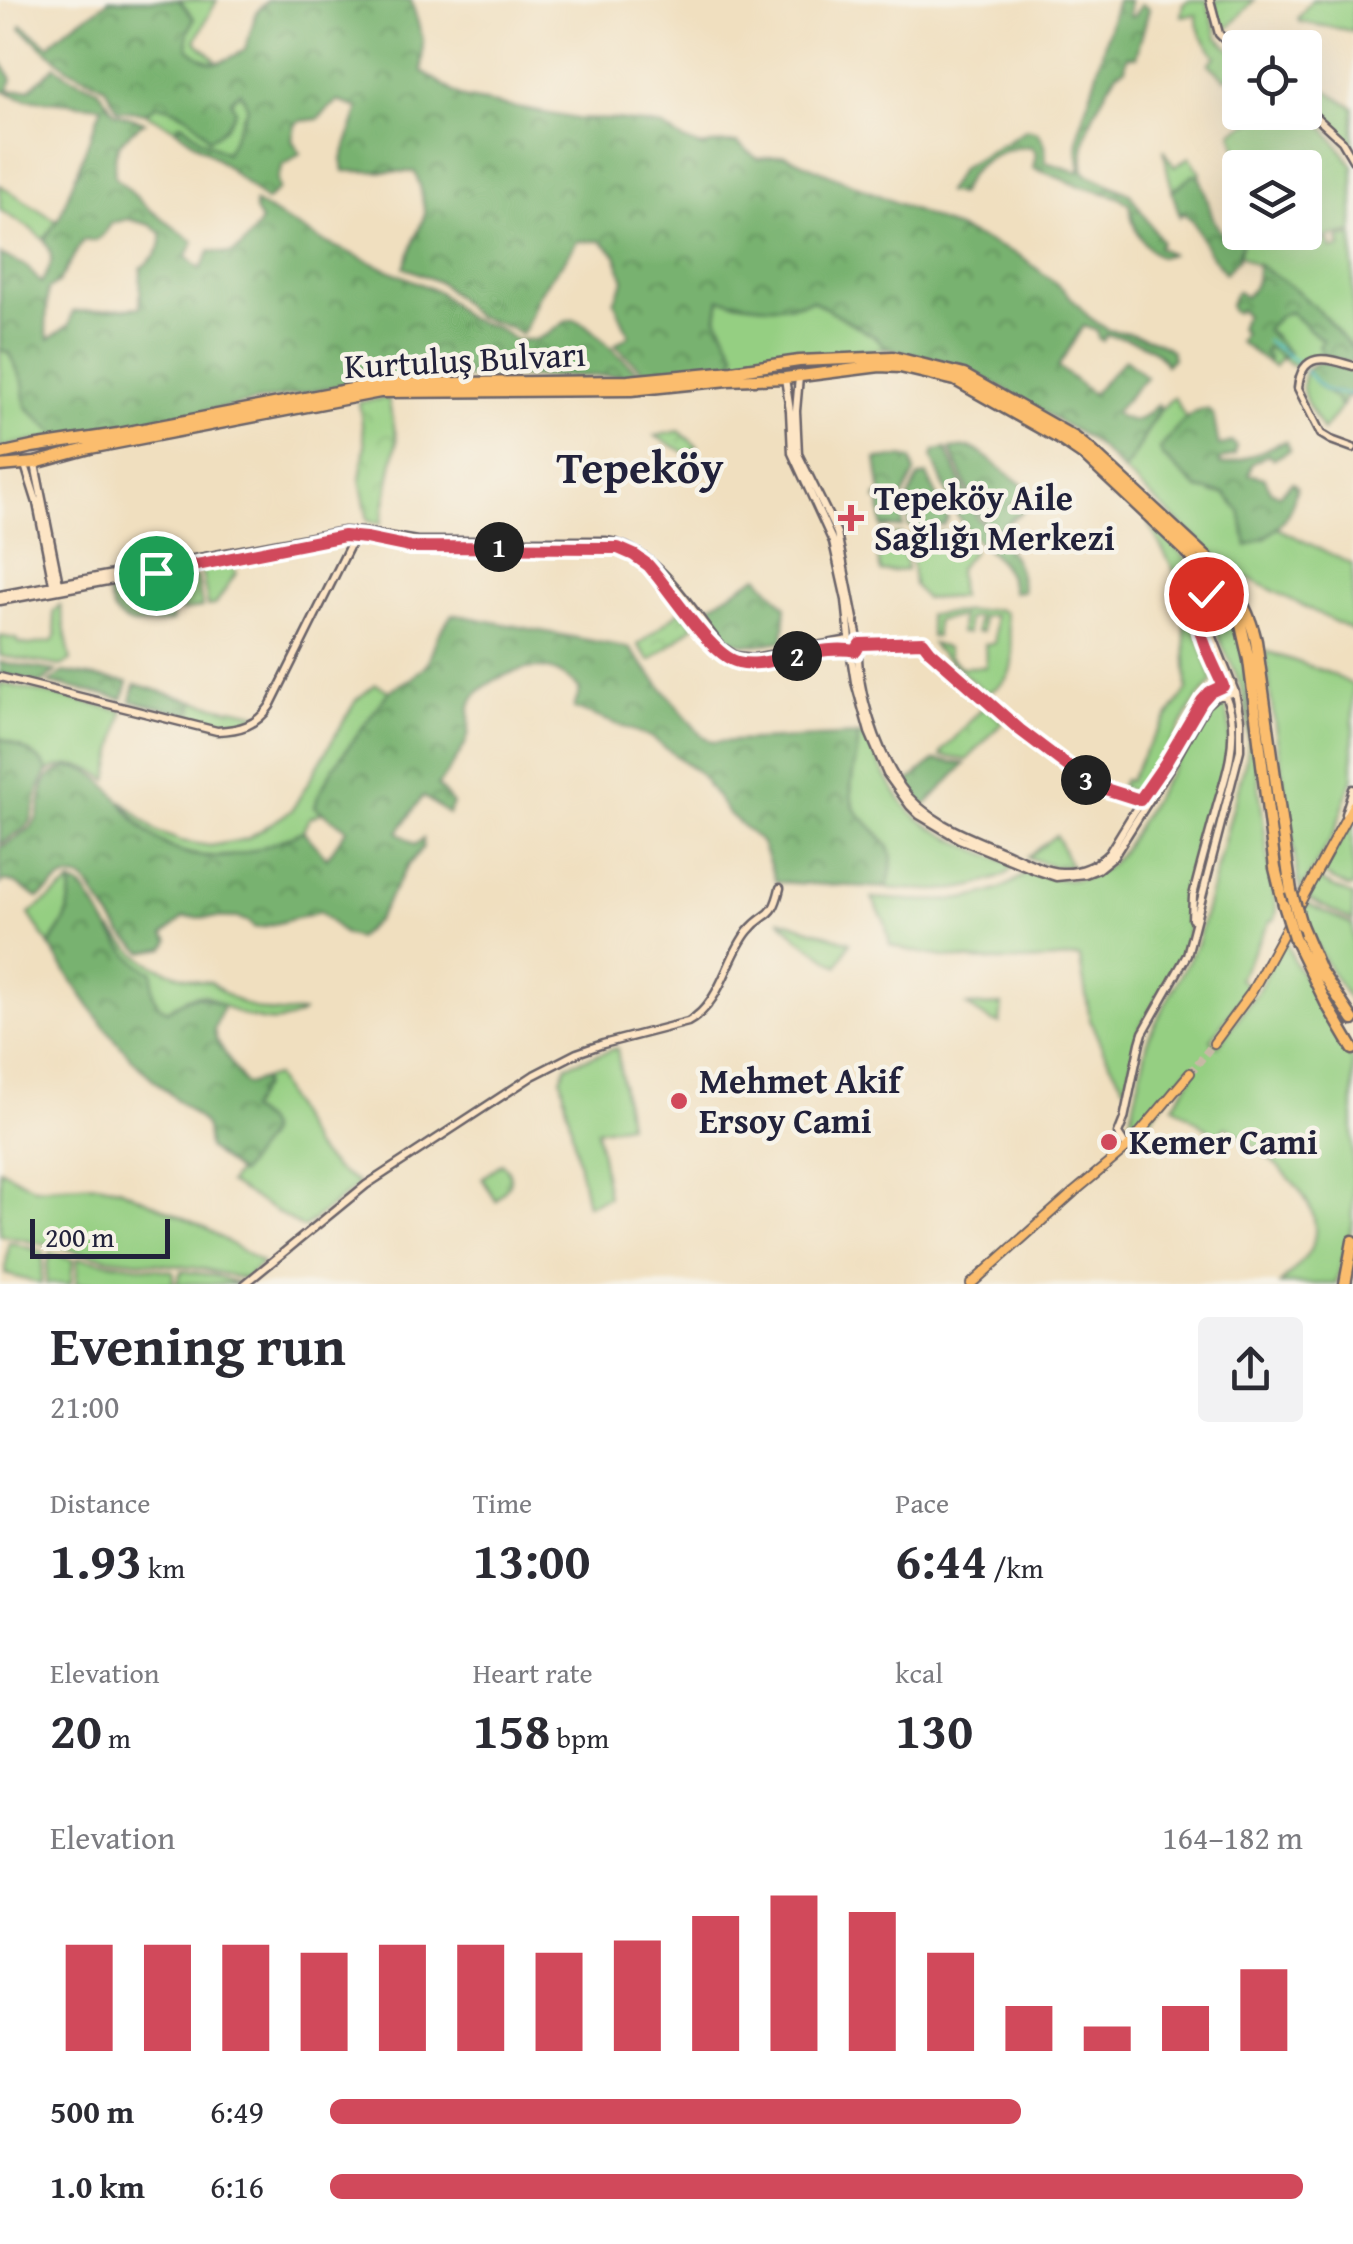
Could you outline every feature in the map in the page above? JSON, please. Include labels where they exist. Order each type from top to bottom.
[{"type":"highway","points":[[1353,1034],[1316,972],[1294,937],[1284,905],[1245,642],[1226,586],[1082,454],[965,384],[890,366],[785,378],[781,370],[784,362],[893,357],[974,379],[1084,445],[1226,586],[1245,606],[1256,642],[1291,891],[1301,925],[1316,972],[1326,1003],[1353,1049]]},
{"type":"highway","points":[[799,360],[799,376]]},
{"type":"highway","name":"Kurtuluş Bulvarı","points":[[0,454],[378,384],[647,380],[732,372],[784,362]]},
{"type":"highway","name":"Kurtuluş Bulvarı","points":[[0,466],[380,392],[625,390],[785,378]]},
{"type":"highway","points":[[27,448],[36,456],[30,463]]},
{"type":"highway","points":[[1316,972],[1353,1016]]},
{"type":"highway","points":[[1344,1284],[1353,1241]]},
{"type":"main road","points":[[1210,0],[1222,37]]},
{"type":"main road","points":[[1322,123],[1342,142],[1353,160]]},
{"type":"main road","points":[[1353,366],[1317,359],[1302,372],[1298,388],[1322,434],[1353,448]]},
{"type":"main road","points":[[799,376],[798,454],[837,534],[855,682],[866,724],[888,774],[910,806],[953,836],[1046,874],[1076,877],[1114,856],[1143,802],[1170,767],[1208,702],[1229,689]]},
{"type":"main road","points":[[785,378],[792,453],[833,542],[853,644]]},
{"type":"main road","points":[[30,463],[57,588]]},
{"type":"main road","points":[[0,598],[332,533],[410,541],[613,542],[652,562],[720,646],[732,654],[754,658],[853,644],[923,642],[1020,730],[1086,780],[1143,802]]},
{"type":"main road","points":[[0,678],[217,731],[245,728],[265,714],[355,534]]},
{"type":"main road","points":[[1127,1148],[1118,1134],[1140,1043],[1184,963],[1192,935],[1193,896],[1232,748],[1229,689],[1203,637],[1197,614],[1202,600],[1226,586]]},
{"type":"main road","points":[[1344,820],[1353,789]]},
{"type":"main road","points":[[1214,1044],[1251,994],[1353,805]]},
{"type":"main road","points":[[246,1284],[366,1184],[534,1075],[577,1053],[688,1022],[699,1015],[713,997],[748,930],[774,909],[780,888]]},
{"type":"main road","points":[[971,1284],[1127,1148],[1190,1073]]},
{"type":"green space","points":[[109,0],[179,0],[194,19],[187,34],[188,48],[215,62],[245,50],[256,13],[268,0],[411,0],[423,40],[422,71],[463,98],[577,119],[663,127],[701,147],[737,143],[758,159],[784,155],[1019,255],[1108,330],[1157,342],[1171,350],[1173,358],[1166,365],[1156,352],[1140,343],[1106,335],[1103,341],[1097,331],[1083,326],[1058,367],[1092,394],[1125,359],[1146,377],[1114,413],[1133,421],[1158,404],[1160,407],[1123,471],[1087,438],[1013,394],[966,369],[888,349],[875,337],[812,300],[778,306],[720,299],[717,317],[736,354],[730,365],[646,374],[615,345],[629,335],[614,301],[624,281],[616,255],[602,241],[577,241],[542,289],[521,334],[475,316],[441,283],[404,267],[425,214],[420,186],[415,172],[344,171],[342,159],[359,108],[337,101],[318,119],[295,125],[292,140],[300,153],[283,164],[277,180],[279,189],[266,201],[177,130],[181,123],[226,153],[248,107],[240,92],[231,100],[235,111],[231,120],[209,139],[193,121],[174,109],[157,105],[145,113],[118,110],[105,87],[67,68],[20,28],[22,25],[49,46]]},
{"type":"green space","points":[[179,0],[217,0],[195,41],[219,63],[204,62],[187,48],[187,34],[194,19]]},
{"type":"green space","points":[[1117,0],[1129,0],[1129,17],[1141,4],[1149,9],[1136,57],[1127,56],[1125,68],[1117,72],[1091,120],[1084,146],[1084,173],[1130,194],[1161,241],[1158,247],[1170,254],[1160,257],[1138,234],[1129,204],[1033,168],[1036,154],[1032,147],[995,155],[972,172],[960,194],[946,192],[961,168],[1027,129],[1038,132],[1045,144],[1046,162],[1078,172],[1080,125]]},
{"type":"green space","points":[[1207,0],[1217,37],[1222,42],[1222,76],[1209,64],[1216,56],[1200,32],[1197,15],[1181,16],[1183,4]]},
{"type":"green space","points":[[1214,0],[1254,0],[1227,30],[1222,32]]},
{"type":"green space","points":[[1312,0],[1353,0],[1353,31],[1300,22],[1298,18]]},
{"type":"green space","points":[[0,59],[12,79],[8,91],[30,89],[55,66],[98,89],[115,113],[145,122],[120,144],[115,177],[149,209],[194,242],[186,257],[200,270],[210,251],[228,254],[247,241],[261,221],[255,203],[322,241],[439,292],[466,318],[497,328],[516,340],[535,340],[568,320],[575,320],[586,325],[641,375],[389,377],[60,438],[26,406],[23,382],[9,353],[0,349],[0,254],[26,266],[41,283],[51,262],[44,240],[60,216],[102,106],[25,99],[0,90]],"holes":[[[128,219],[150,225],[161,233],[161,245],[141,268],[140,307],[73,312],[69,325],[49,339],[48,289],[58,283],[83,240],[97,239],[112,223]]]},
{"type":"green space","points":[[1322,88],[1353,107],[1353,152],[1322,118]]},
{"type":"green space","points":[[240,91],[248,106],[226,153],[182,123],[177,130],[145,113],[157,105],[193,118],[231,100]]},
{"type":"green space","points":[[1322,126],[1353,166],[1353,232],[1322,237],[1322,150],[1237,150],[1232,132],[1322,130]]},
{"type":"green space","points":[[1164,149],[1174,167],[1190,157],[1200,173],[1180,217],[1168,174]]},
{"type":"green space","points":[[1193,175],[1199,176],[1222,234],[1222,250],[1240,250],[1225,273],[1192,220],[1183,212],[1180,217],[1172,191]]},
{"type":"green space","points":[[0,185],[57,221],[44,240],[0,210]]},
{"type":"green space","points":[[1353,235],[1353,350],[1295,289],[1239,255],[1240,250],[1322,250],[1322,241],[1329,241],[1331,249],[1341,248],[1339,238]]},
{"type":"green space","points":[[1257,264],[1295,289],[1326,318],[1353,350],[1353,364],[1324,356],[1319,346],[1323,341],[1290,312],[1266,329],[1289,353],[1283,358],[1267,347],[1267,362],[1239,342],[1245,315],[1240,309],[1236,313],[1231,310],[1230,304],[1237,291],[1245,297],[1252,290]]},
{"type":"green space","points":[[720,299],[778,306],[812,300],[875,337],[888,349],[730,365],[736,354],[717,317]]},
{"type":"green space","points":[[1290,312],[1323,341],[1320,346],[1324,356],[1310,359],[1300,370],[1281,358],[1274,367],[1264,353],[1275,336],[1266,329]]},
{"type":"green space","points":[[0,349],[8,352],[23,382],[26,407],[60,438],[0,448]]},
{"type":"green space","points":[[1322,362],[1353,370],[1353,397],[1347,396],[1341,407],[1306,371]]},
{"type":"green space","points":[[1306,371],[1341,407],[1323,431],[1304,394]]},
{"type":"green space","points":[[1174,397],[1186,419],[1174,431],[1212,493],[1225,494],[1264,539],[1277,528],[1353,565],[1353,631],[1248,578],[1240,582],[1123,471],[1157,414]]},
{"type":"green space","points":[[388,398],[397,440],[381,524],[368,521],[360,479],[365,446],[359,402]]},
{"type":"green space","points":[[1207,409],[1213,414],[1219,446],[1232,442],[1236,446],[1235,454],[1220,460],[1221,465],[1285,441],[1290,450],[1274,459],[1268,454],[1252,464],[1249,474],[1265,478],[1270,491],[1279,495],[1292,482],[1297,487],[1281,524],[1247,546],[1240,511],[1225,494],[1198,489],[1162,456],[1160,449],[1180,424]]},
{"type":"green space","points":[[679,431],[698,447],[688,454],[655,436]]},
{"type":"green space","points":[[969,447],[1041,499],[995,531],[979,514],[950,449]]},
{"type":"green space","points":[[946,449],[977,518],[1015,560],[1023,591],[1013,592],[1004,568],[957,516],[932,458],[934,451]]},
{"type":"green space","points":[[876,459],[911,459],[915,473],[902,498],[876,500],[881,495]]},
{"type":"green space","points":[[927,475],[948,519],[944,525],[909,527],[907,500],[919,477]]},
{"type":"green space","points":[[901,502],[903,527],[882,528],[880,503]]},
{"type":"green space","points":[[1148,523],[1206,580],[1192,618],[1213,681],[1192,706],[1143,788],[1134,792],[1120,787],[1124,780],[1129,781],[1187,690],[1183,587]]},
{"type":"green space","points":[[951,531],[973,551],[958,569],[960,597],[925,599],[914,585],[909,535]]},
{"type":"green space","points":[[902,534],[907,570],[881,572],[878,543],[890,542],[893,535]]},
{"type":"green space","points":[[232,562],[236,573],[215,605],[208,606],[201,568]]},
{"type":"green space","points":[[164,575],[172,621],[140,625],[119,617],[106,586]]},
{"type":"green space","points":[[758,576],[786,607],[783,641],[737,642],[722,631],[705,609]]},
{"type":"green space","points":[[197,577],[202,607],[181,611],[175,581]]},
{"type":"green space","points":[[60,605],[71,661],[61,666],[0,656],[0,636],[29,645],[54,641],[53,612]]},
{"type":"green space","points":[[1219,605],[1232,617],[1242,648],[1277,911],[1239,979],[1249,986],[1211,1040],[1218,1046],[1257,992],[1285,938],[1295,963],[1353,1061],[1353,1223],[1336,1284],[1280,1284],[1311,1248],[1314,1217],[1297,1187],[1269,1159],[1228,1127],[1220,1134],[1214,1133],[1173,1105],[1193,1076],[1187,1071],[1143,1128],[1132,1136],[1128,1131],[1149,1036],[1197,943],[1248,751],[1244,697],[1214,620],[1213,611]]},
{"type":"green space","points":[[997,609],[1005,613],[1012,648],[1011,670],[998,687],[986,693],[932,644],[947,648],[949,657],[961,667],[986,667],[985,644],[995,643],[994,615],[981,617],[982,632],[976,632],[977,616],[967,619],[967,633],[960,633],[961,617],[936,620],[936,637],[931,637],[928,615]]},
{"type":"green space","points":[[681,610],[694,626],[650,661],[638,645]]},
{"type":"green space","points":[[452,614],[629,648],[701,735],[713,742],[858,735],[852,798],[856,810],[889,849],[892,864],[887,888],[776,882],[762,843],[728,813],[699,773],[651,737],[574,708],[580,690],[562,675],[540,668],[502,677],[484,687],[472,701],[465,745],[438,786],[453,804],[448,814],[423,796],[398,832],[415,845],[423,839],[423,847],[376,921],[357,938],[344,934],[320,912],[259,928],[238,918],[184,917],[164,935],[169,941],[165,948],[143,952],[122,934],[84,880],[64,879],[38,898],[15,883],[0,884],[0,848],[33,825],[46,782],[56,772],[69,768],[81,768],[101,780],[147,832],[181,852],[226,856],[253,851],[303,831],[327,858],[347,829],[315,807],[318,796],[333,768],[389,691],[427,664],[437,637]]},
{"type":"green space","points":[[1266,651],[1353,685],[1353,778],[1334,834],[1300,892],[1270,693]]},
{"type":"green space","points":[[0,662],[56,671],[41,684],[0,674]]},
{"type":"green space","points":[[63,672],[128,682],[123,699],[49,683]]},
{"type":"green space","points":[[0,683],[123,711],[108,780],[80,766],[48,771],[34,755],[0,738]]},
{"type":"green space","points":[[135,684],[194,701],[190,715],[131,701]]},
{"type":"green space","points":[[376,684],[389,691],[315,807],[322,812],[309,818],[303,831],[266,848],[223,856],[188,853],[145,830],[121,800],[157,832],[181,841],[210,846],[247,839],[292,810],[356,700]]},
{"type":"green space","points":[[1220,700],[1229,720],[1227,760],[1190,897],[1188,937],[1140,1028],[1127,1088],[1090,1020],[1078,957],[983,961],[936,956],[890,945],[885,922],[872,898],[953,900],[993,892],[1028,871],[1080,879],[1102,870],[1123,850],[1210,705]]},
{"type":"green space","points":[[194,701],[260,714],[239,725],[224,726],[190,715]]},
{"type":"green space","points":[[984,706],[1003,722],[967,760],[941,756],[942,752]]},
{"type":"green space","points":[[858,735],[867,736],[891,785],[910,811],[944,835],[1014,865],[1009,872],[962,888],[887,888],[892,864],[890,849],[856,810],[852,798]]},
{"type":"green space","points":[[0,738],[34,755],[48,771],[31,821],[0,844]]},
{"type":"green space","points":[[935,760],[965,764],[924,807],[904,785]]},
{"type":"green space","points":[[1353,818],[1353,887],[1349,888],[1322,874]]},
{"type":"green space","points":[[1056,835],[1071,867],[1055,867],[1027,857]]},
{"type":"green space","points":[[1317,879],[1353,896],[1353,921],[1307,898]]},
{"type":"green space","points":[[71,883],[66,916],[49,945],[29,914]]},
{"type":"green space","points":[[71,883],[82,887],[131,957],[153,972],[154,995],[162,1008],[167,1011],[194,997],[223,1006],[214,1030],[216,1039],[243,1082],[263,1079],[248,1111],[265,1122],[268,1134],[240,1174],[208,1148],[202,1122],[116,1041],[49,945],[67,916]]},
{"type":"green space","points":[[1304,902],[1353,925],[1353,1005],[1315,942]]},
{"type":"green space","points":[[779,919],[850,942],[838,966],[797,937]]},
{"type":"green space","points":[[111,929],[139,956],[169,972],[211,982],[252,1007],[282,1013],[304,1012],[285,1020],[265,1021],[199,995],[167,1011],[158,1007],[144,969],[127,954]]},
{"type":"green space","points":[[1002,1005],[1000,1023],[967,1006]]},
{"type":"green space","points":[[617,1048],[628,1124],[597,1130],[608,1197],[587,1205],[561,1078],[567,1065]]},
{"type":"green space","points":[[275,1076],[313,1147],[335,1169],[358,1183],[303,1228],[229,1183],[237,1172],[240,1174],[256,1115],[247,1111],[263,1086],[263,1079]]},
{"type":"green space","points":[[502,1163],[510,1179],[496,1201],[482,1178]]},
{"type":"green space","points":[[0,1169],[35,1188],[97,1184],[119,1188],[202,1226],[262,1263],[245,1279],[204,1269],[107,1258],[0,1235]]},
{"type":"green space","points":[[9,1242],[43,1252],[41,1284],[5,1274]]},
{"type":"green space","points":[[50,1253],[73,1260],[71,1284],[46,1284]]},
{"type":"green space","points":[[78,1258],[173,1271],[173,1284],[76,1284]]},
{"type":"green space","points":[[181,1271],[214,1275],[240,1284],[176,1284]]},
{"type":"waterway","points":[[1266,340],[1301,365]]},
{"type":"waterway","points":[[1306,371],[1326,390],[1353,394]]},
{"type":"tunnel","points":[[1190,1073],[1214,1043]]},
{"type":"place","name":"Tepeköy Aile Sağlığı Merkezi","points":[[851,518]]},
{"type":"place","name":"Mehmet Akif Ersoy Cami","points":[[679,1101]]},
{"type":"place","name":"Kemer Cami","points":[[1109,1142]]},
{"type":"district","name":"Tepeköy","points":[[640,467]]},
{"type":"route","points":[[156,573],[344,536],[410,547],[618,548],[648,565],[728,658],[756,664],[834,650],[856,651],[860,644],[923,642],[1020,730],[1086,780],[1140,800],[1202,701],[1223,686],[1198,622],[1198,608],[1206,594]]}]
